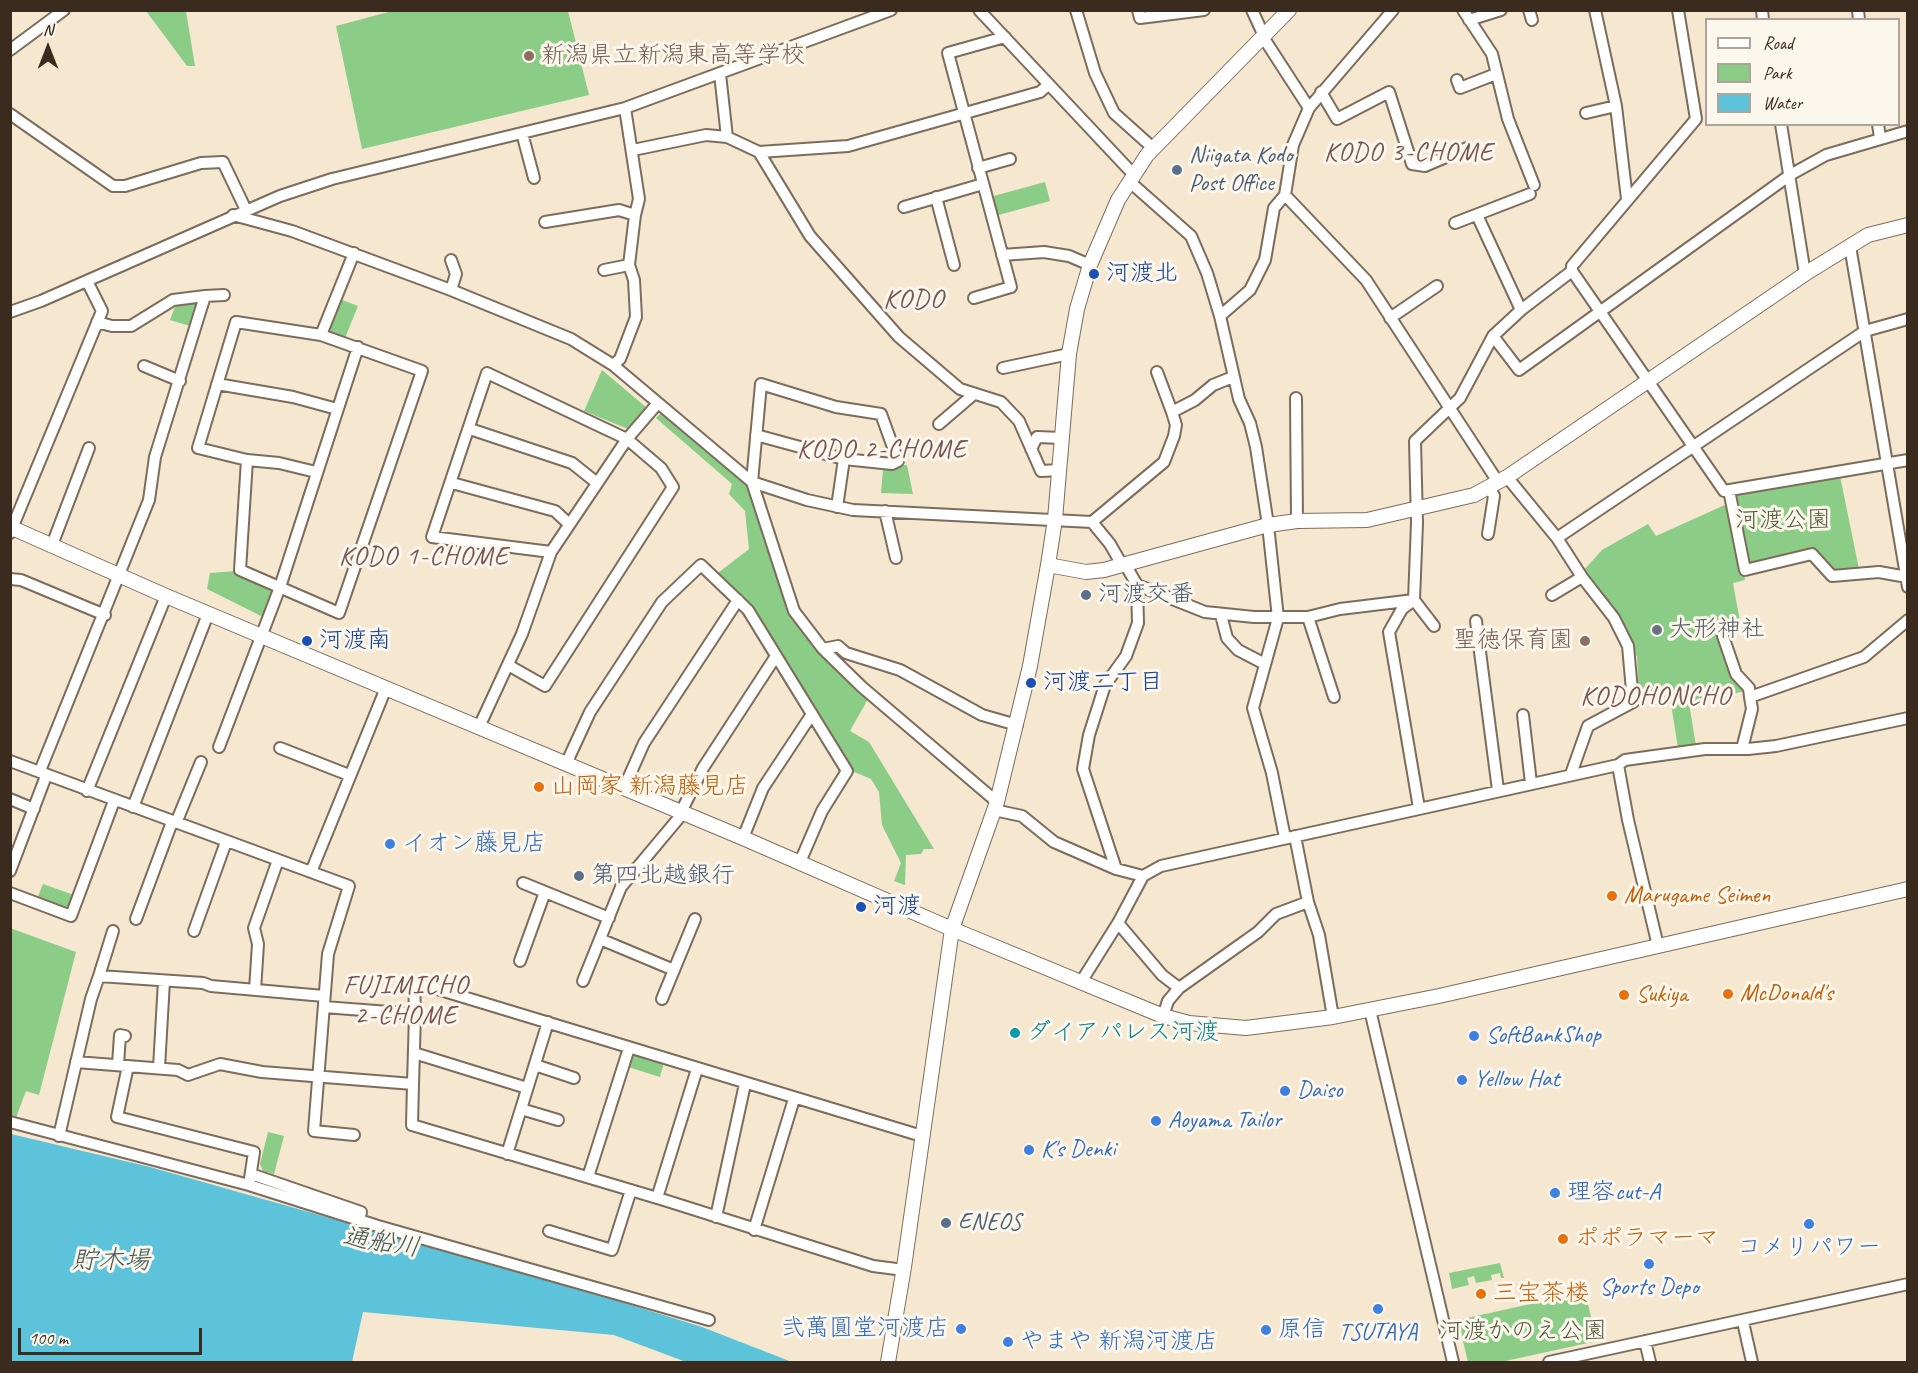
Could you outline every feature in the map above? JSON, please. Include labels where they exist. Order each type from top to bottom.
[{"type":"street","points":[[10,50],[64,10]]},
{"type":"street","points":[[10,312],[87,281],[233,215],[332,179],[625,108],[891,10]]},
{"type":"street","points":[[979,10],[1132,178],[1191,236],[1208,273],[1233,377],[1256,447],[1268,525],[1278,618],[1263,663],[1253,708],[1319,935],[1333,1017]]},
{"type":"street","points":[[1076,10],[1095,73],[1114,113],[1153,148]]},
{"type":"street","points":[[1138,10],[1140,18],[1204,10]]},
{"type":"street","points":[[1252,10],[1263,37],[1309,108]]},
{"type":"street","points":[[888,1362],[904,1270],[952,929],[996,806],[1017,725],[1055,519],[1069,354],[1077,309],[1090,265],[1118,200],[1153,148],[1289,10]]},
{"type":"street","points":[[1220,316],[1250,290],[1264,260],[1274,208],[1285,195],[1293,145],[1309,108],[1393,10]]},
{"type":"street","points":[[1455,223],[1532,189],[1508,119],[1492,54],[1466,15],[1501,10]]},
{"type":"street","points":[[1595,10],[1616,106],[1627,199]]},
{"type":"street","points":[[1678,10],[1696,119],[1572,266],[1572,271],[1724,491],[1908,459]]},
{"type":"street","points":[[974,298],[1011,287],[948,53],[1005,37]]},
{"type":"street","points":[[720,74],[727,137]]},
{"type":"street","points":[[1457,80],[1461,88],[1496,74]]},
{"type":"street","points":[[633,150],[690,137],[727,137],[759,152],[848,146],[1040,92],[1048,85]]},
{"type":"street","points":[[1321,92],[1337,119],[1389,92],[1412,164],[1425,166],[1467,148]]},
{"type":"street","points":[[1586,113],[1616,106]]},
{"type":"street","points":[[613,365],[620,359],[636,317],[634,280],[629,266],[639,199],[625,108]]},
{"type":"street","points":[[10,114],[113,186],[125,186],[201,163],[223,162],[246,210]]},
{"type":"street","points":[[1781,126],[1805,274]]},
{"type":"street","points":[[1878,126],[1880,138]]},
{"type":"street","points":[[1493,336],[1519,370],[1790,175],[1826,154],[1908,132]]},
{"type":"street","points":[[522,133],[534,178]]},
{"type":"street","points":[[759,152],[810,236],[899,337],[945,379],[974,394],[1001,402],[1011,411],[1041,471],[1060,470]]},
{"type":"street","points":[[978,168],[1010,159]]},
{"type":"street","points":[[904,207],[983,184]]},
{"type":"street","points":[[1285,195],[1366,280],[1498,482],[1557,538],[1582,577],[1623,631],[1628,646],[1633,702],[1588,726],[1571,774]]},
{"type":"street","points":[[936,197],[954,265]]},
{"type":"street","points":[[545,222],[620,210],[635,215]]},
{"type":"street","points":[[233,215],[292,231],[354,253],[571,339],[613,365],[752,482],[837,507],[1092,522],[1164,462],[1176,425],[1156,372]]},
{"type":"street","points":[[1477,215],[1521,310]]},
{"type":"street","points":[[1048,565],[1086,572],[1124,565],[1268,525],[1297,521],[1367,520],[1458,500],[1498,482],[1805,274],[1850,246],[1868,236],[1908,225]]},
{"type":"street","points":[[1850,246],[1908,587]]},
{"type":"street","points":[[1002,255],[1044,252],[1069,256],[1090,265]]},
{"type":"street","points":[[321,335],[354,253]]},
{"type":"street","points":[[451,260],[456,274],[451,290]]},
{"type":"street","points":[[604,270],[629,266]]},
{"type":"street","points":[[1434,626],[1414,600],[1415,441],[1460,398],[1493,336],[1521,310],[1572,271]]},
{"type":"street","points":[[87,281],[102,311],[11,529],[208,614],[744,838],[952,929],[1163,1016],[1189,1023],[1246,1028],[1333,1017],[1908,889]]},
{"type":"street","points":[[1390,318],[1437,286]]},
{"type":"street","points":[[10,871],[34,808],[43,773],[149,500],[155,457],[206,296]]},
{"type":"street","points":[[97,322],[112,327],[131,326],[173,300],[224,296]]},
{"type":"street","points":[[1557,538],[1864,331],[1908,319]]},
{"type":"street","points":[[247,460],[240,570],[339,613],[422,371],[321,335],[236,322],[198,448],[247,460],[279,463],[316,472]]},
{"type":"street","points":[[219,747],[280,587],[358,347]]},
{"type":"street","points":[[1003,368],[1069,354]]},
{"type":"street","points":[[144,366],[180,381]]},
{"type":"street","points":[[508,665],[545,686],[673,487],[661,468],[627,439],[487,373],[432,537],[551,552]]},
{"type":"street","points":[[1172,412],[1195,400],[1213,385],[1233,377]]},
{"type":"street","points":[[217,384],[293,397],[337,409]]},
{"type":"street","points":[[756,435],[844,459],[884,465],[898,461],[882,414],[836,407],[761,384],[756,435],[752,482],[794,611],[823,649],[862,687],[996,806],[1022,816],[1054,842],[1116,869],[1143,876]]},
{"type":"street","points":[[939,424],[974,394]]},
{"type":"street","points":[[1296,398],[1297,521]]},
{"type":"street","points":[[479,727],[508,665],[551,552],[627,439],[658,403]]},
{"type":"street","points":[[470,429],[572,463],[597,483]]},
{"type":"street","points":[[1031,448],[1037,437],[1062,438]]},
{"type":"street","points":[[52,545],[89,448]]},
{"type":"street","points":[[837,507],[844,459]]},
{"type":"street","points":[[1488,534],[1498,482]]},
{"type":"street","points":[[452,483],[555,511],[568,524]]},
{"type":"street","points":[[1729,490],[1745,570],[1812,554],[1832,576],[1879,572],[1907,577]]},
{"type":"street","points":[[885,511],[896,558]]},
{"type":"street","points":[[1092,522],[1110,544],[1137,585],[1138,623],[1126,656],[1105,685],[1089,735],[1083,769],[1116,869]]},
{"type":"street","points":[[566,764],[590,712],[662,602],[701,565],[738,600],[847,771],[822,811],[800,862]]},
{"type":"street","points":[[1552,595],[1582,577]]},
{"type":"street","points":[[10,579],[21,580],[105,615]]},
{"type":"street","points":[[1137,585],[1205,612],[1221,615],[1308,617],[1340,609],[1414,600]]},
{"type":"street","points":[[87,791],[166,596]]},
{"type":"street","points":[[624,788],[644,743],[738,600]]},
{"type":"street","points":[[1414,600],[1402,609],[1389,632],[1419,808]]},
{"type":"street","points":[[133,807],[208,614]]},
{"type":"street","points":[[1221,615],[1227,638],[1238,650],[1263,663]]},
{"type":"street","points":[[1308,617],[1334,697]]},
{"type":"street","points":[[1750,697],[1864,657],[1908,620]]},
{"type":"street","points":[[1476,621],[1498,790]]},
{"type":"street","points":[[1723,636],[1736,674],[1749,688],[1752,709],[1742,749]]},
{"type":"street","points":[[823,649],[838,646],[846,653],[900,670],[982,715],[1017,725]]},
{"type":"street","points":[[583,981],[621,887],[682,813],[703,768],[776,657]]},
{"type":"street","points":[[311,872],[386,687]]},
{"type":"street","points":[[744,838],[763,788],[812,714]]},
{"type":"street","points":[[1523,715],[1532,783]]},
{"type":"street","points":[[1080,982],[1118,923],[1143,876],[1161,866],[1618,765],[1625,760],[1705,748],[1742,749],[1776,746],[1907,719]]},
{"type":"street","points":[[280,748],[349,776]]},
{"type":"street","points":[[10,761],[349,886],[328,954],[314,1131],[354,1135]]},
{"type":"street","points":[[136,919],[174,822],[201,762]]},
{"type":"street","points":[[1618,765],[1628,820],[1658,946]]},
{"type":"street","points":[[10,799],[34,808]]},
{"type":"street","points":[[10,894],[71,916],[114,801]]},
{"type":"street","points":[[194,931],[226,842]]},
{"type":"street","points":[[255,990],[258,944],[254,928],[278,860]]},
{"type":"street","points":[[523,883],[609,918]]},
{"type":"street","points":[[520,961],[545,892]]},
{"type":"street","points":[[1163,1016],[1168,1001],[1179,988],[1258,932],[1276,914],[1308,902]]},
{"type":"street","points":[[662,999],[695,919]]},
{"type":"street","points":[[1118,923],[1162,975],[1179,988]]},
{"type":"street","points":[[59,1136],[76,1062],[112,931]]},
{"type":"street","points":[[600,939],[674,970]]},
{"type":"street","points":[[99,976],[202,982],[211,986],[255,990],[415,1014]]},
{"type":"street","points":[[159,1068],[164,981]]},
{"type":"street","points":[[904,1270],[873,1266],[657,1198],[411,1125],[414,982],[922,1136]]},
{"type":"street","points":[[1370,1010],[1453,1362]]},
{"type":"street","points":[[507,1154],[548,1022]]},
{"type":"street","points":[[125,1036],[120,1035],[123,1066],[117,1117],[254,1152],[250,1179]]},
{"type":"street","points":[[588,1177],[629,1048]]},
{"type":"street","points":[[414,1053],[527,1088]]},
{"type":"street","points":[[76,1062],[178,1070],[188,1075],[220,1064],[318,1077],[413,1084]]},
{"type":"street","points":[[535,1065],[574,1078]]},
{"type":"street","points":[[657,1198],[697,1069]]},
{"type":"street","points":[[716,1217],[745,1084]]},
{"type":"street","points":[[754,1230],[794,1099]]},
{"type":"street","points":[[521,1109],[558,1120]]},
{"type":"street","points":[[10,1122],[59,1136],[250,1179],[359,1220],[709,1320]]},
{"type":"street","points":[[549,1231],[612,1250],[631,1191]]},
{"type":"street","points":[[1554,1362],[1724,1322],[1743,1322],[1908,1284]]},
{"type":"street","points":[[1743,1322],[1752,1362]]},
{"type":"street","points":[[1645,1341],[1650,1362]]},
{"type":"green space","points":[[396,10],[568,11],[589,95],[362,149],[336,26]]},
{"type":"green space","points":[[146,11],[186,11],[195,66],[187,66]]},
{"type":"green space","points":[[1045,182],[1050,201],[995,216],[990,197]]},
{"type":"green space","points":[[340,299],[358,306],[345,338],[331,333],[329,328]]},
{"type":"green space","points":[[192,301],[197,305],[190,326],[170,320],[176,304]]},
{"type":"green space","points":[[602,370],[647,408],[628,429],[584,411]]},
{"type":"green space","points":[[661,413],[749,487],[789,614],[821,653],[868,699],[850,731],[869,742],[934,849],[924,849],[921,854],[906,855],[905,885],[894,881],[901,863],[882,825],[879,792],[871,779],[852,771],[740,596],[718,573],[749,549],[745,511],[729,494],[732,484],[656,418]]},
{"type":"green space","points":[[907,465],[913,494],[881,493],[883,470],[895,470],[895,466]]},
{"type":"green space","name":"河渡公園","points":[[1839,471],[1860,574],[1832,576],[1812,554],[1745,570],[1729,490]]},
{"type":"green space","points":[[1727,504],[1745,580],[1733,583],[1741,627],[1718,633],[1732,675],[1746,691],[1689,703],[1696,746],[1678,748],[1671,704],[1655,705],[1654,695],[1639,695],[1637,657],[1627,628],[1584,570],[1602,550],[1648,524],[1656,536]]},
{"type":"green space","points":[[237,571],[277,588],[265,618],[207,589],[210,573]]},
{"type":"green space","points":[[43,884],[74,895],[69,910],[37,899]]},
{"type":"green space","points":[[10,928],[76,952],[39,1095],[26,1091],[14,1123],[10,1122]]},
{"type":"green space","points":[[632,1053],[664,1062],[660,1077],[628,1067]]},
{"type":"green space","points":[[268,1132],[284,1136],[274,1174],[263,1171],[260,1164]]},
{"type":"green space","points":[[1500,1263],[1504,1278],[1501,1278],[1500,1273],[1491,1275],[1492,1280],[1476,1283],[1474,1276],[1467,1278],[1469,1285],[1452,1289],[1449,1273]]},
{"type":"green space","name":"河渡かのえ公園","points":[[1585,1292],[1597,1341],[1501,1362],[1468,1362],[1458,1320]]},
{"type":"water","name":"貯木場","points":[[11,1134],[150,1167],[570,1286],[702,1327],[792,1362],[686,1362],[614,1335],[363,1312],[352,1362],[11,1362]]},
{"type":"place","name":"新潟県立新潟東高等学校","points":[[529,56]]},
{"type":"place","name":"Niigata Kodo Post Office","points":[[1177,170]]},
{"type":"place","name":"河渡北","points":[[1094,274]]},
{"type":"place","name":"河渡交番","points":[[1086,595]]},
{"type":"place","name":"大形神社","points":[[1657,630]]},
{"type":"place","name":"河渡南","points":[[307,641]]},
{"type":"place","name":"聖徳保育園","points":[[1585,641]]},
{"type":"place","name":"河渡二丁目","points":[[1031,683]]},
{"type":"place","name":"山岡家 新潟藤見店","points":[[539,787]]},
{"type":"place","name":"イオン藤見店","points":[[390,844]]},
{"type":"place","name":"第四北越銀行","points":[[579,876]]},
{"type":"place","name":"Marugame Seimen","points":[[1612,896]]},
{"type":"place","name":"河渡","points":[[861,907]]},
{"type":"place","name":"McDonald's","points":[[1728,994]]},
{"type":"place","name":"Sukiya","points":[[1624,995]]},
{"type":"place","name":"ダイアパレス河渡","points":[[1015,1033]]},
{"type":"place","name":"SoftBankShop","points":[[1474,1036]]},
{"type":"place","name":"Yellow Hat","points":[[1462,1080]]},
{"type":"place","name":"Daiso","points":[[1285,1091]]},
{"type":"place","name":"Aoyama Tailor","points":[[1156,1121]]},
{"type":"place","name":"K's Denki","points":[[1029,1150]]},
{"type":"place","name":"理容cut-A","points":[[1555,1193]]},
{"type":"place","name":"ENEOS","points":[[946,1223]]},
{"type":"place","name":"コメリパワー","points":[[1809,1224]]},
{"type":"place","name":"ポポラマーマ","points":[[1563,1239]]},
{"type":"place","name":"Sports Depo","points":[[1649,1264]]},
{"type":"place","name":"三宝茶楼","points":[[1481,1294]]},
{"type":"place","name":"TSUTAYA","points":[[1378,1309]]},
{"type":"place","name":"弐萬圓堂河渡店","points":[[961,1329]]},
{"type":"place","name":"原信","points":[[1266,1330]]},
{"type":"place","name":"やまや 新潟河渡店","points":[[1008,1342]]},
{"type":"district","name":"KODO 3-CHOME","points":[[1409,153]]},
{"type":"district","name":"KODO","points":[[914,300]]},
{"type":"district","name":"KODO 2-CHOME","points":[[882,450]]},
{"type":"district","name":"KODO 1-CHOME","points":[[424,557]]},
{"type":"district","name":"KODOHONCHO","points":[[1656,697]]},
{"type":"district","name":"FUJIMICHO 2-CHOME","points":[[406,1001]]},
{"type":"water label","name":"通船川","points":[[381,1243]]}]
